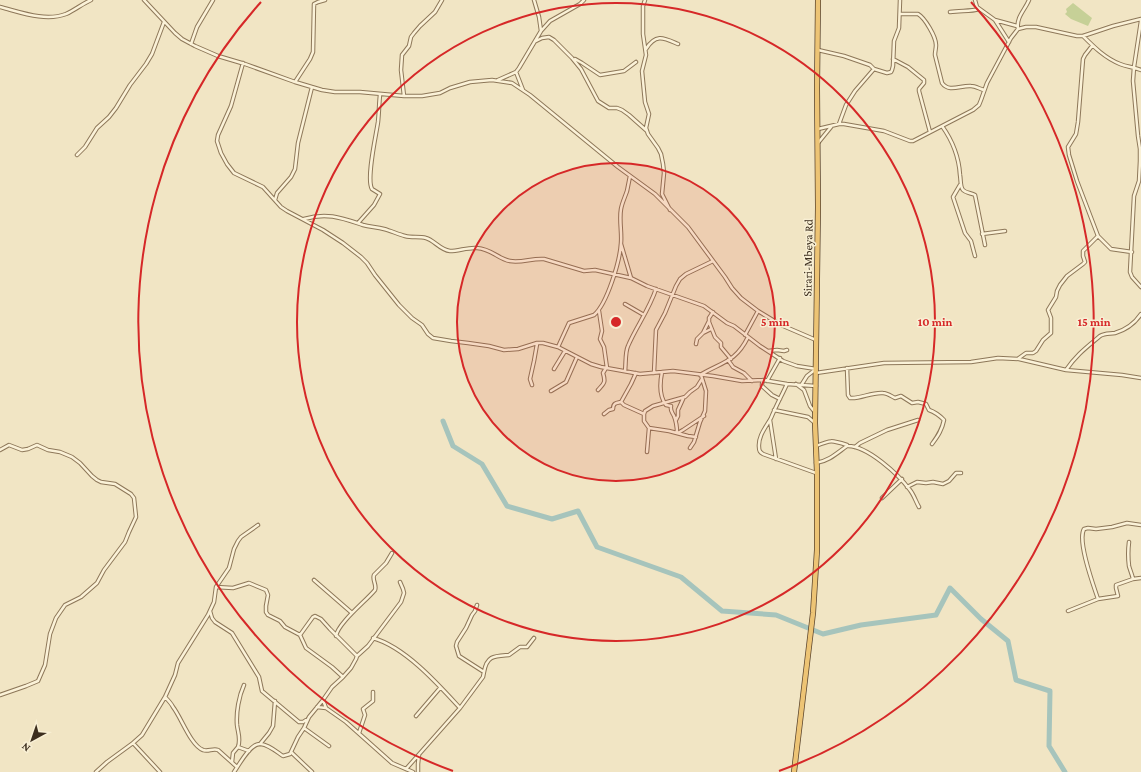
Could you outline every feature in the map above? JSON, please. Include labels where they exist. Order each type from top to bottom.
[{"type":"highway","name":"Sirari-Mbeya Rd","points":[[794,772],[813,613],[817,550],[817,473],[815,423],[818,214],[818,0]]},
{"type":"street","points":[[0,7],[37,16],[54,16],[66,14],[91,0]]},
{"type":"street","points":[[144,0],[182,39],[191,44],[218,56],[243,63],[295,82],[331,92],[429,96],[470,82],[497,81],[512,83],[530,95],[587,143],[655,194],[671,212],[688,227],[741,298],[781,326],[816,340]]},
{"type":"street","points":[[191,44],[197,27],[212,0]]},
{"type":"street","points":[[295,82],[313,52],[314,4],[326,0]]},
{"type":"street","points":[[404,96],[401,70],[402,55],[409,46],[411,37],[435,12],[442,0]]},
{"type":"street","points":[[534,0],[541,31]]},
{"type":"street","points":[[497,81],[516,72],[541,31],[550,21],[580,4],[584,0]]},
{"type":"street","points":[[645,0],[643,5],[643,34],[646,57],[642,70],[645,102],[649,114],[646,126],[647,131]]},
{"type":"street","points":[[817,50],[844,56],[887,73],[891,72],[894,59],[894,41],[900,28],[900,0]]},
{"type":"street","points":[[975,0],[977,6],[995,20],[1018,28],[1036,27],[1070,36],[1083,36],[1113,26],[1141,20],[1133,81],[1140,161],[1139,181],[1134,196],[1130,272],[1141,288]]},
{"type":"street","points":[[818,129],[839,124],[884,131],[910,141],[973,110],[979,105],[984,90],[1018,28],[1020,17],[1029,0]]},
{"type":"street","points":[[950,12],[974,11],[980,9]]},
{"type":"street","points":[[900,14],[918,14],[926,23],[935,40],[935,55],[944,86],[948,88],[971,86],[984,90]]},
{"type":"street","points":[[995,20],[1009,42]]},
{"type":"street","points":[[77,155],[85,147],[97,128],[116,108],[130,85],[146,64],[152,54],[164,21]]},
{"type":"street","points":[[1083,36],[1092,46],[1118,64],[1141,70]]},
{"type":"street","points":[[536,41],[542,38],[552,38],[581,68],[598,101],[609,108],[617,108],[622,110],[647,131],[660,154],[663,164],[664,173],[662,194],[671,212]]},
{"type":"street","points":[[646,49],[658,38],[678,44]]},
{"type":"street","points":[[1092,46],[1084,55],[1083,59],[1076,134],[1068,147],[1069,155],[1077,181],[1098,236],[1111,249],[1132,252]]},
{"type":"street","points":[[572,58],[582,62],[600,75],[624,71],[636,62]]},
{"type":"street","points":[[894,59],[908,67],[924,80],[920,91],[930,132]]},
{"type":"street","points":[[243,63],[231,106],[218,135],[217,143],[227,164],[234,173],[263,187],[286,211],[304,219],[343,243],[361,257],[399,304],[433,338],[489,346],[504,350],[523,349],[537,343],[543,343],[558,347],[591,364],[636,373],[645,374],[674,371],[742,381],[763,380],[787,384],[816,386]]},
{"type":"street","points":[[839,124],[846,105],[855,91],[874,69]]},
{"type":"street","points":[[516,72],[523,90]]},
{"type":"street","points":[[275,201],[277,193],[291,177],[295,169],[298,143],[312,87]]},
{"type":"street","points":[[358,223],[374,205],[380,194],[372,190],[370,184],[370,167],[378,123],[380,94]]},
{"type":"street","points":[[818,144],[832,126]]},
{"type":"street","points":[[942,126],[948,133],[957,156],[963,190],[974,195],[985,245]]},
{"type":"street","points":[[558,347],[569,323],[594,315],[603,304],[619,262],[622,203],[630,176]]},
{"type":"street","points":[[961,183],[953,196],[965,233],[971,241],[975,256]]},
{"type":"street","points":[[304,219],[330,215],[382,228],[409,237],[425,238],[449,251],[483,248],[506,260],[522,262],[544,259],[584,272],[595,270],[631,278],[656,290],[704,306],[780,358],[797,366],[816,371],[884,363],[981,361],[998,358],[1019,359],[1066,370],[1141,378]]},
{"type":"street","points":[[982,234],[1005,231]]},
{"type":"street","points":[[1019,359],[1026,353],[1033,353],[1036,351],[1043,340],[1051,333],[1051,318],[1048,310],[1056,297],[1058,289],[1067,276],[1085,262],[1083,251],[1098,236]]},
{"type":"street","points":[[621,244],[631,278]]},
{"type":"street","points":[[654,373],[656,330],[678,282],[684,275],[713,261]]},
{"type":"street","points":[[625,371],[627,346],[650,305],[656,290]]},
{"type":"street","points":[[625,304],[644,315]]},
{"type":"street","points":[[598,390],[604,382],[605,377],[603,373],[606,368],[604,347],[600,339],[602,331],[599,310]]},
{"type":"street","points":[[700,375],[719,366],[737,354],[758,311]]},
{"type":"street","points":[[696,344],[713,312]]},
{"type":"street","points":[[1066,370],[1073,360],[1100,336],[1103,334],[1116,332],[1127,327],[1134,323],[1141,314]]},
{"type":"street","points":[[709,320],[711,329],[721,343],[721,347],[730,359],[733,367],[744,373],[752,381]]},
{"type":"street","points":[[702,333],[711,329]]},
{"type":"street","points":[[532,386],[530,377],[537,343]]},
{"type":"street","points":[[768,351],[787,350]]},
{"type":"street","points":[[554,369],[565,351]]},
{"type":"street","points":[[551,391],[566,382],[577,357]]},
{"type":"street","points":[[767,381],[780,358]]},
{"type":"street","points":[[847,368],[848,395],[850,398],[878,393],[884,393],[895,398],[901,396],[912,403],[918,402],[926,404],[929,410],[942,418],[944,420],[942,428],[932,444]]},
{"type":"street","points":[[801,384],[807,376],[816,371]]},
{"type":"street","points":[[662,372],[660,387],[662,398],[664,403],[671,406],[671,410],[676,420],[677,433]]},
{"type":"street","points":[[621,402],[636,373]]},
{"type":"street","points":[[690,448],[696,437],[700,422],[704,416],[706,391],[703,379],[700,375]]},
{"type":"street","points":[[647,452],[649,428],[644,421],[645,411],[653,406],[683,398],[695,390],[703,379]]},
{"type":"street","points":[[763,380],[762,386],[772,395],[780,399]]},
{"type":"street","points":[[787,384],[763,432],[758,449],[763,454],[817,473]]},
{"type":"street","points":[[796,384],[804,390],[810,406],[816,413]]},
{"type":"street","points":[[676,420],[683,398]]},
{"type":"street","points":[[604,414],[613,409],[613,405],[615,403],[621,402],[624,405],[644,414]]},
{"type":"street","points":[[774,410],[808,417],[815,423]]},
{"type":"street","points":[[677,433],[704,416]]},
{"type":"street","points":[[770,420],[776,459]]},
{"type":"street","points":[[855,447],[887,430],[918,420]]},
{"type":"street","points":[[649,428],[696,437]]},
{"type":"street","points":[[816,446],[832,440],[847,446],[861,449],[891,468],[902,479],[912,493],[919,507]]},
{"type":"street","points":[[0,450],[9,445],[22,450],[37,445],[72,457],[97,480],[115,484],[131,494],[134,498],[136,517],[125,542],[104,570],[99,581],[81,598],[65,605],[56,618],[50,634],[45,665],[38,681],[0,695]]},
{"type":"street","points":[[816,463],[825,461],[847,446]]},
{"type":"street","points":[[907,487],[917,482],[933,482],[943,484],[949,481],[956,473],[961,473]]},
{"type":"street","points":[[882,498],[902,479]]},
{"type":"street","points":[[1098,599],[1087,565],[1082,532],[1084,529],[1088,528],[1096,529],[1112,527],[1127,523],[1141,525]]},
{"type":"street","points":[[96,772],[142,736],[165,697],[175,676],[178,663],[194,636],[204,624],[214,602],[216,587],[229,568],[234,549],[238,541],[241,537],[258,525]]},
{"type":"street","points":[[1129,542],[1129,567],[1133,579]]},
{"type":"street","points":[[336,636],[338,630],[352,613],[375,590],[376,586],[373,577],[386,563],[392,553]]},
{"type":"street","points":[[1068,611],[1098,599],[1118,596],[1116,585],[1141,578]]},
{"type":"street","points":[[314,580],[352,613]]},
{"type":"street","points":[[234,772],[254,745],[260,744],[271,748],[283,756],[288,755],[291,752],[304,728],[306,720],[332,687],[343,677],[354,663],[357,656],[401,602],[404,593],[400,582]]},
{"type":"street","points":[[216,587],[233,588],[249,583],[266,590],[268,595],[266,612],[268,615],[280,621],[286,627],[300,635],[306,648],[343,677]]},
{"type":"street","points":[[477,606],[456,646],[459,656],[484,672]]},
{"type":"street","points":[[210,611],[215,622],[232,633],[259,677],[262,691],[299,722],[306,720]]},
{"type":"street","points":[[300,635],[315,616],[321,619],[357,656]]},
{"type":"street","points":[[373,638],[382,641],[401,652],[419,667],[460,708]]},
{"type":"street","points":[[406,769],[460,708],[483,677],[485,666],[491,658],[513,654],[520,647],[526,647],[534,638]]},
{"type":"street","points":[[232,763],[233,753],[240,742],[238,710],[244,685]]},
{"type":"street","points":[[416,716],[440,688]]},
{"type":"street","points":[[359,734],[365,715],[363,709],[373,701],[373,692]]},
{"type":"street","points":[[165,697],[172,705],[195,744],[207,751],[218,750],[237,767]]},
{"type":"street","points":[[323,700],[326,708]]},
{"type":"street","points":[[260,744],[269,734],[273,726],[275,701]]},
{"type":"street","points":[[317,707],[326,708],[346,722],[392,763],[413,772]]},
{"type":"street","points":[[304,728],[328,746]]},
{"type":"street","points":[[133,743],[160,772]]},
{"type":"street","points":[[238,747],[249,751]]},
{"type":"street","points":[[291,752],[312,772]]},
{"type":"street","points":[[418,772],[419,754]]},
{"type":"green space","points":[[1073,3],[1092,18],[1088,26],[1071,19],[1065,14],[1067,12],[1066,9]]},
{"type":"waterway","points":[[443,421],[453,446],[482,464],[507,506],[552,519],[578,511],[597,547],[681,577],[722,611],[776,615],[823,634],[861,625],[936,615],[950,588],[981,619],[1008,641],[1016,680],[1050,691],[1049,746],[1065,772]]}]
